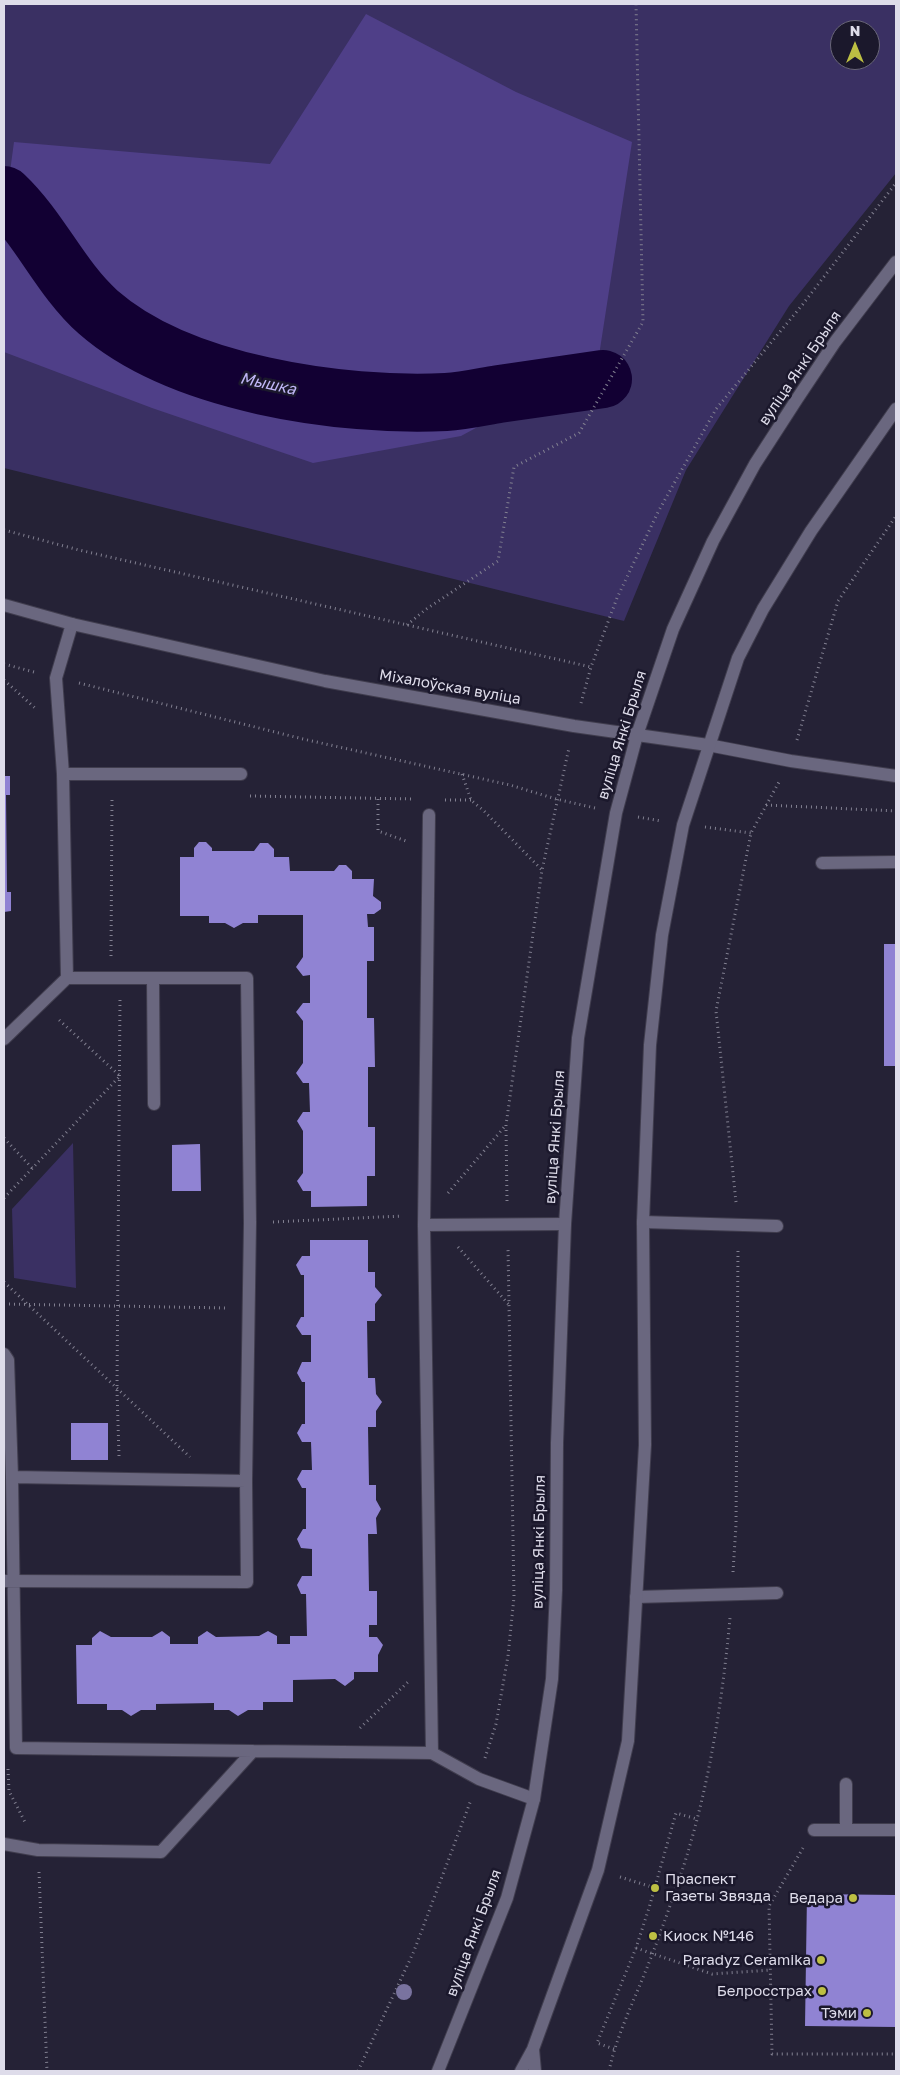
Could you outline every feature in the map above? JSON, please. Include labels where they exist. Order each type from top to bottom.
[{"type":"main road","name":"вуліца Янкі Брыля","points":[[438,2071],[506,1898],[534,1799],[552,1679],[556,1590],[557,1443],[565,1224],[578,1038],[616,813],[637,735],[673,629],[713,541],[756,464],[797,399],[835,342],[896,262]]},
{"type":"main road","points":[[521,2071],[533,2049],[598,1870],[628,1741],[645,1445],[643,1222],[651,1036],[662,935],[683,825],[738,658],[763,609],[811,531],[896,409]]},
{"type":"main road","name":"Міхалоўская вуліца","points":[[4,606],[72,624],[325,682],[574,726],[708,745],[791,761],[896,776]]},
{"type":"main road","points":[[67,978],[63,774],[56,678],[72,624]]},
{"type":"main road","points":[[63,774],[241,774]]},
{"type":"main road","points":[[429,815],[424,1225],[432,1753]]},
{"type":"main road","points":[[822,863],[896,862]]},
{"type":"main road","points":[[4,1038],[67,978],[247,978],[250,1223],[246,1481],[247,1582],[8,1581]]},
{"type":"main road","points":[[153,979],[154,1104]]},
{"type":"main road","points":[[643,1222],[777,1226]]},
{"type":"main road","points":[[424,1225],[565,1224]]},
{"type":"main road","points":[[4,1354],[8,1360],[12,1477],[8,1581],[16,1748],[432,1753],[479,1780],[534,1799]]},
{"type":"main road","points":[[12,1477],[246,1481]]},
{"type":"main road","points":[[636,1597],[778,1593]]},
{"type":"main road","points":[[4,1844],[38,1850],[161,1852],[253,1751]]},
{"type":"main road","points":[[846,1784],[846,1830]]},
{"type":"main road","points":[[814,1830],[896,1830]]},
{"type":"main road","points":[[533,2049],[535,2071]]},
{"type":"path","points":[[407,625],[425,610],[498,562],[514,467],[579,433],[643,322],[636,4]]},
{"type":"path","points":[[4,530],[79,550],[591,667],[617,598],[658,512],[716,409],[803,304],[896,183]]},
{"type":"path","points":[[609,2071],[614,2049],[652,1955],[682,1871],[710,1770],[721,1704],[732,1594],[736,1524],[738,1225],[716,1011],[751,833],[791,761],[838,601],[896,516]]},
{"type":"path","points":[[4,664],[303,739],[510,784],[556,799],[616,813],[683,825],[751,833]]},
{"type":"path","points":[[4,680],[39,713]]},
{"type":"path","points":[[461,773],[471,800],[542,870]]},
{"type":"path","points":[[112,794],[120,1076],[117,1390],[119,1479]]},
{"type":"path","points":[[250,796],[415,800]]},
{"type":"path","points":[[378,799],[378,831],[406,841],[409,847]]},
{"type":"path","points":[[443,800],[471,800]]},
{"type":"path","points":[[766,805],[896,812]]},
{"type":"path","points":[[41,1003],[120,1076]]},
{"type":"path","points":[[4,1198],[120,1076]]},
{"type":"path","points":[[250,1223],[410,1215],[438,1205],[506,1125]]},
{"type":"path","points":[[4,1138],[32,1168]]},
{"type":"path","points":[[437,1224],[510,1306]]},
{"type":"path","points":[[4,1282],[117,1390],[215,1479]]},
{"type":"path","points":[[4,1304],[249,1308]]},
{"type":"path","points":[[356,1735],[404,1684],[410,1681]]},
{"type":"path","points":[[15,1736],[6,1737],[9,1791],[38,1850],[47,2071]]},
{"type":"path","points":[[358,2071],[414,1950],[479,1780]]},
{"type":"path","points":[[614,2049],[597,2043],[636,1948],[676,1814],[697,1819]]},
{"type":"path","points":[[814,1830],[769,1906],[772,2054],[896,2054]]},
{"type":"path","points":[[598,1870],[655,1888]]},
{"type":"path","points":[[636,1948],[712,1974],[770,1970]]},
{"type":"shaded area","points":[[4,4],[896,4],[896,173],[789,306],[686,470],[624,621],[4,468]]},
{"type":"shaded area","points":[[366,14],[516,92],[632,142],[598,362],[461,436],[313,463],[152,408],[4,352],[4,216],[14,142],[270,164]]},
{"type":"shaded area","points":[[73,1143],[76,1288],[14,1278],[12,1209]]},
{"type":"building","points":[[4,776],[10,776],[10,795],[6,795],[7,892],[11,892],[11,911],[4,912]]},
{"type":"building","points":[[199,842],[206,842],[212,848],[212,851],[254,851],[260,843],[268,843],[274,849],[274,857],[289,857],[290,871],[334,871],[339,865],[346,865],[352,871],[352,879],[374,879],[373,896],[381,902],[381,909],[374,914],[367,914],[368,927],[374,927],[374,961],[367,961],[367,1018],[374,1018],[375,1067],[368,1067],[368,1127],[375,1127],[375,1176],[367,1176],[367,1206],[311,1207],[311,1191],[303,1191],[297,1181],[303,1173],[303,1131],[297,1121],[303,1112],[310,1112],[309,1083],[303,1083],[296,1073],[303,1063],[303,1021],[296,1012],[303,1003],[310,1003],[310,975],[303,976],[296,967],[303,957],[303,915],[258,915],[258,923],[243,923],[234,928],[225,923],[209,923],[209,916],[180,916],[180,857],[194,857],[194,848]]},
{"type":"building","points":[[884,944],[896,944],[896,1066],[884,1066]]},
{"type":"building","points":[[200,1144],[201,1191],[172,1191],[172,1145]]},
{"type":"building","points":[[310,1240],[368,1240],[368,1272],[375,1272],[375,1287],[382,1295],[375,1304],[375,1321],[367,1321],[368,1378],[375,1378],[376,1394],[382,1402],[376,1411],[376,1427],[368,1427],[369,1485],[376,1485],[376,1500],[381,1509],[376,1518],[377,1534],[368,1534],[369,1591],[377,1591],[377,1625],[369,1625],[369,1637],[377,1637],[383,1645],[378,1655],[378,1672],[354,1672],[354,1679],[345,1686],[335,1679],[293,1680],[293,1702],[263,1702],[263,1710],[248,1710],[238,1716],[229,1710],[214,1710],[214,1703],[156,1704],[156,1710],[141,1710],[131,1716],[122,1710],[107,1710],[107,1704],[77,1704],[76,1645],[92,1645],[92,1638],[100,1631],[111,1637],[152,1637],[162,1631],[170,1637],[170,1644],[198,1644],[198,1637],[207,1631],[216,1637],[259,1636],[268,1631],[277,1636],[277,1644],[290,1644],[290,1636],[307,1636],[306,1594],[301,1594],[297,1585],[302,1576],[312,1576],[312,1549],[301,1548],[297,1539],[303,1529],[306,1529],[306,1488],[302,1488],[297,1479],[302,1470],[312,1470],[311,1442],[302,1442],[297,1433],[302,1424],[305,1424],[305,1382],[302,1382],[297,1373],[302,1362],[311,1362],[311,1335],[302,1335],[296,1326],[301,1317],[304,1317],[304,1275],[301,1275],[296,1265],[302,1256],[310,1256]]},
{"type":"building","points":[[71,1423],[108,1423],[108,1460],[71,1460]]},
{"type":"building","points":[[807,1894],[896,1895],[896,2027],[805,2026]]},
{"type":"waterway","name":"Мышка","points":[[4,195],[29,223],[72,284],[98,312],[132,337],[172,357],[216,373],[263,386],[311,395],[404,403],[459,401],[603,379]]},
{"type":"place","name":"Праспект Газеты Звязда","points":[[655,1888]]},
{"type":"place","name":"Ведара","points":[[853,1898]]},
{"type":"place","name":"Киоск №146","points":[[653,1936]]},
{"type":"place","name":"Paradyz Ceramika","points":[[821,1960]]},
{"type":"place","name":"Белросстрах","points":[[822,1991]]},
{"type":"place","name":"Тэми","points":[[867,2013]]}]
